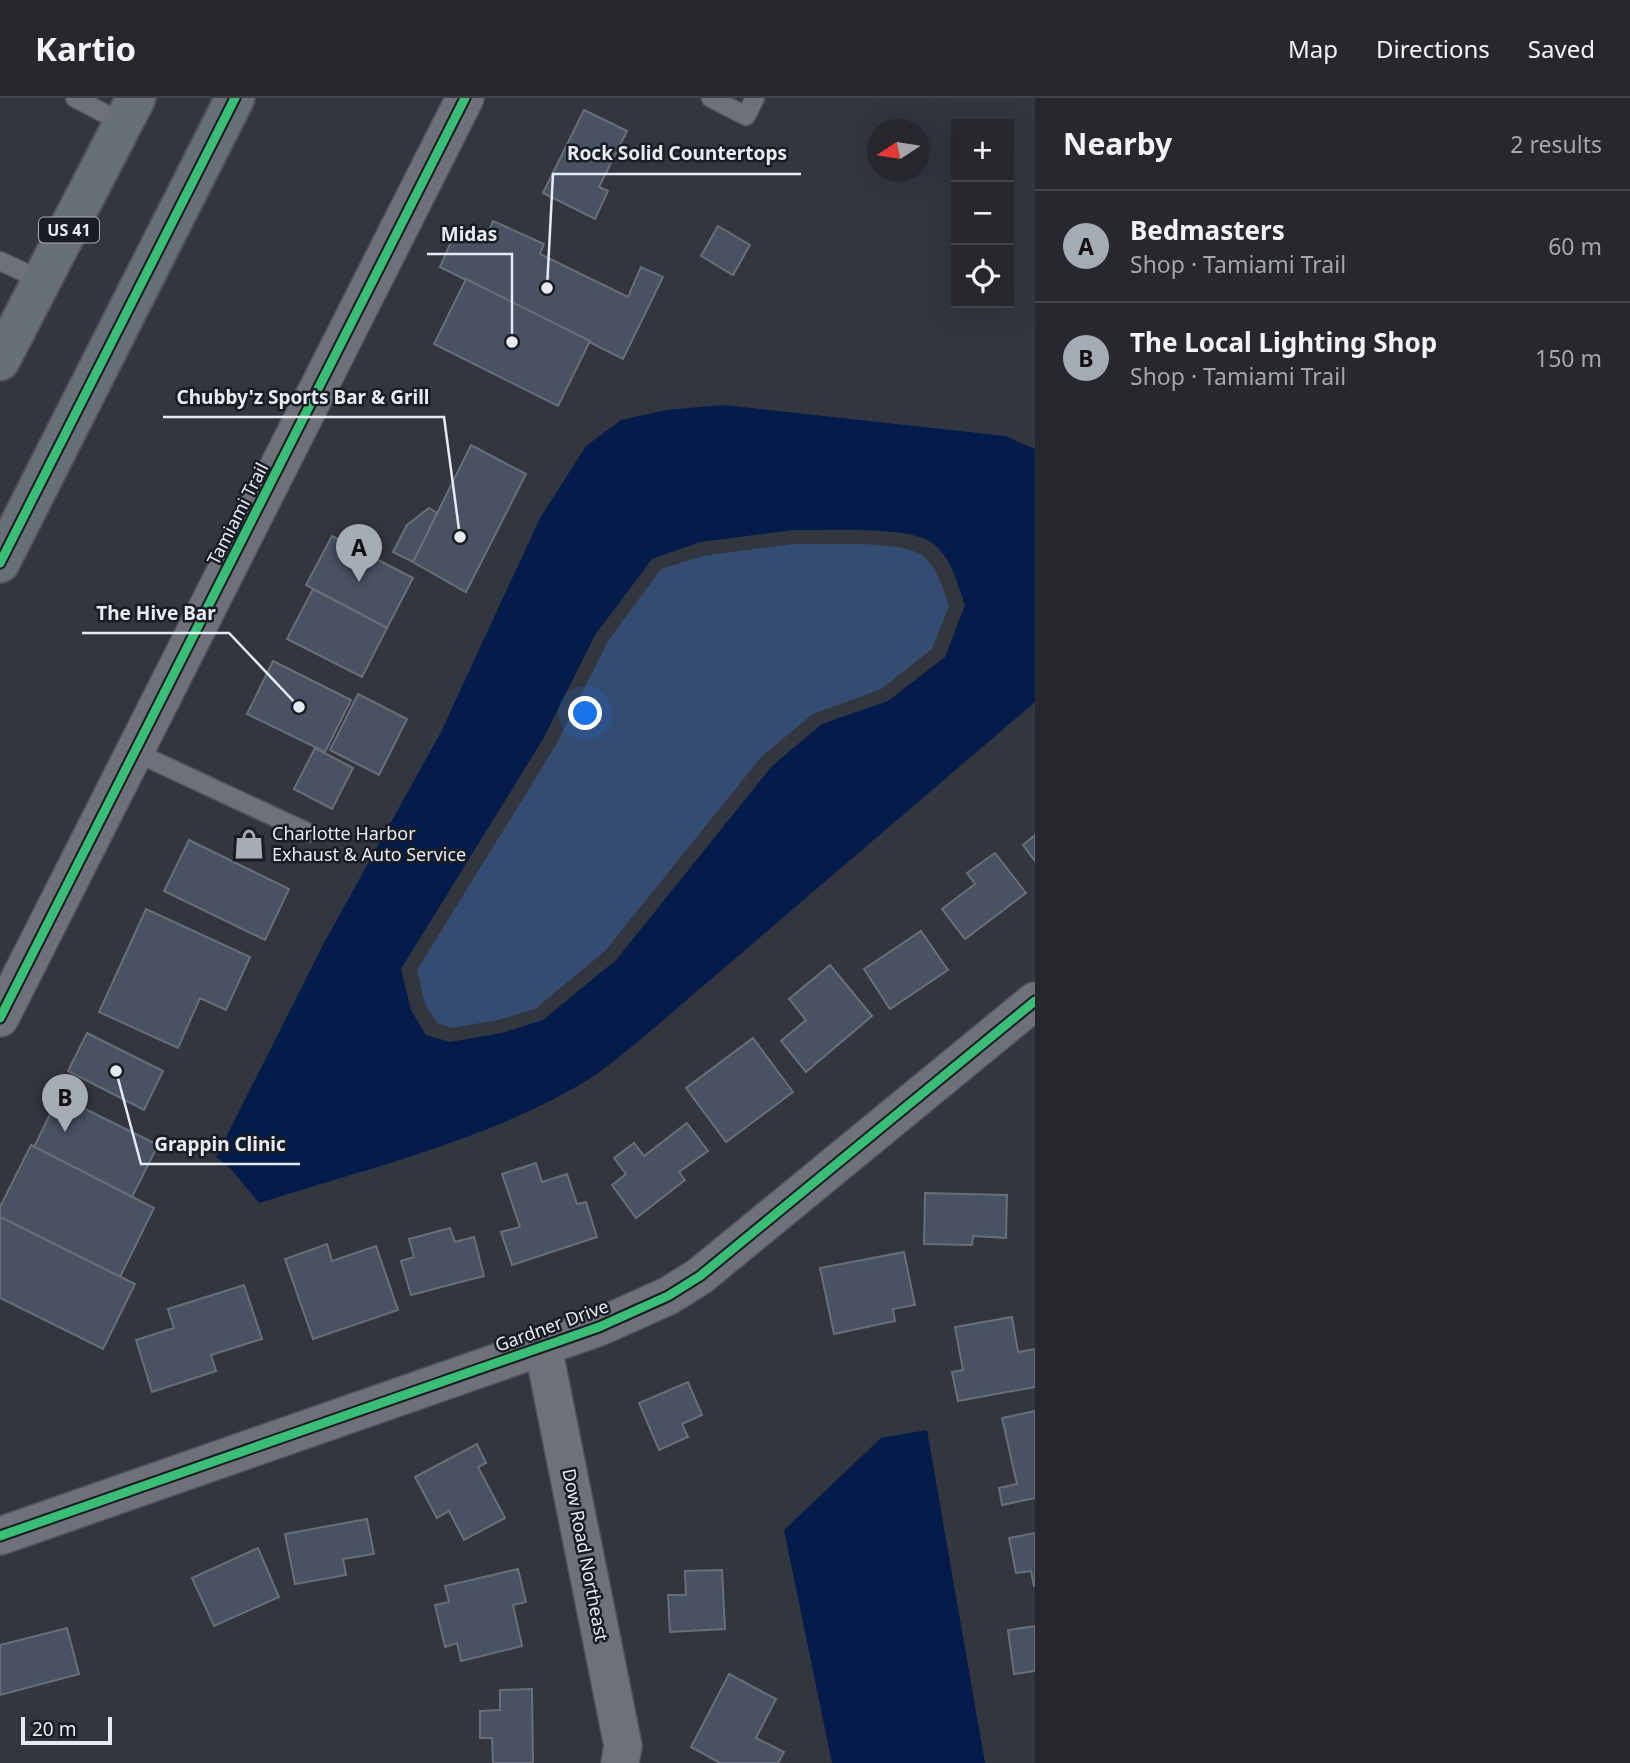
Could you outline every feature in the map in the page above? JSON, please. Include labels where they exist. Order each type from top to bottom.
[{"type":"main road","points":[[0,563],[235,98]]},
{"type":"main road","name":"US 41","points":[[0,361],[130,110]]},
{"type":"street","name":"Tamiami Trail","points":[[0,1018],[465,98]]},
{"type":"street","name":"Gardner Drive","points":[[0,1536],[635,1313],[700,1276],[1035,1001]]},
{"type":"street","name":"Dow Road Northeast","points":[[543,1347],[623,1746],[621,1763]]},
{"type":"lane","points":[[75,98],[130,110]]},
{"type":"lane","points":[[710,98],[746,116],[755,98]]},
{"type":"lane","points":[[0,261],[43,281]]},
{"type":"lane","points":[[135,752],[309,833]]},
{"type":"shaded area","points":[[724,405],[1005,436],[1035,449],[1035,702],[596,1075],[552,1100],[471,1135],[259,1203],[231,1169],[216,1157],[324,943],[441,732],[540,518],[586,446],[621,420],[666,410]],"holes":[[[793,530],[885,531],[920,537],[932,543],[944,555],[953,571],[965,605],[945,657],[888,701],[822,724],[772,766],[616,960],[543,1020],[502,1033],[450,1042],[426,1035],[411,1010],[401,969],[543,739],[595,635],[652,559],[700,542]]]},
{"type":"shaded area","points":[[793,544],[882,545],[914,551],[924,557],[936,573],[949,606],[932,649],[881,689],[813,714],[762,756],[605,951],[535,1009],[498,1020],[452,1028],[437,1023],[425,1004],[417,970],[556,745],[608,641],[661,569],[703,556]]},
{"type":"shaded area","points":[[927,1430],[985,1763],[832,1763],[784,1530],[881,1438]]},
{"type":"building","points":[[584,110],[627,131],[599,187],[608,191],[595,219],[543,193]]},
{"type":"building","points":[[493,221],[544,244],[540,254],[628,297],[641,267],[663,277],[623,359],[440,267],[457,228],[485,241]]},
{"type":"building","points":[[718,226],[750,245],[733,275],[701,256]]},
{"type":"building","points":[[466,279],[590,341],[558,406],[434,344]]},
{"type":"building","points":[[471,445],[526,474],[466,592],[413,562]]},
{"type":"building","points":[[429,508],[437,513],[413,562],[393,552],[407,525]]},
{"type":"building","points":[[332,536],[413,578],[387,628],[306,585]]},
{"type":"building","points":[[313,589],[387,628],[362,677],[287,639]]},
{"type":"building","points":[[273,661],[351,700],[325,752],[247,714]]},
{"type":"building","points":[[358,694],[407,719],[379,775],[330,750]]},
{"type":"building","points":[[315,748],[353,768],[332,809],[294,789]]},
{"type":"building","points":[[1035,835],[1035,861],[1023,845]]},
{"type":"building","points":[[189,840],[289,889],[265,940],[164,891]]},
{"type":"building","points":[[995,853],[1026,893],[965,939],[942,909],[975,884],[967,873]]},
{"type":"building","points":[[146,909],[250,957],[226,1010],[200,998],[178,1048],[99,1012]]},
{"type":"building","points":[[921,931],[948,970],[890,1009],[864,969]]},
{"type":"building","points":[[830,965],[872,1016],[806,1072],[781,1041],[806,1020],[789,999]]},
{"type":"building","points":[[87,1033],[163,1071],[144,1110],[68,1071]]},
{"type":"building","points":[[753,1038],[793,1092],[726,1142],[686,1088]]},
{"type":"building","points":[[59,1096],[158,1145],[132,1197],[34,1147]]},
{"type":"building","points":[[687,1123],[708,1151],[679,1172],[685,1180],[636,1218],[612,1185],[626,1174],[614,1158],[634,1143],[644,1156]]},
{"type":"building","points":[[31,1145],[154,1208],[120,1277],[0,1217],[0,1207]]},
{"type":"building","points":[[536,1163],[542,1182],[567,1174],[577,1204],[586,1202],[597,1237],[512,1265],[501,1232],[520,1227],[502,1174]]},
{"type":"building","points":[[925,1193],[1007,1195],[1006,1238],[973,1236],[972,1245],[924,1244]]},
{"type":"building","points":[[0,1217],[135,1284],[103,1349],[0,1298]]},
{"type":"building","points":[[450,1228],[455,1242],[474,1237],[484,1276],[411,1295],[401,1261],[414,1257],[409,1239]]},
{"type":"building","points":[[327,1244],[332,1261],[376,1246],[398,1310],[313,1339],[285,1259]]},
{"type":"building","points":[[904,1252],[915,1305],[893,1309],[895,1321],[834,1334],[820,1268]]},
{"type":"building","points":[[244,1285],[262,1339],[211,1355],[216,1371],[152,1392],[136,1340],[174,1328],[168,1309]]},
{"type":"building","points":[[1012,1317],[1018,1352],[1035,1349],[1035,1387],[958,1401],[952,1372],[963,1370],[955,1327]]},
{"type":"building","points":[[688,1382],[702,1415],[682,1424],[688,1437],[659,1450],[639,1403]]},
{"type":"building","points":[[1035,1411],[1035,1498],[1002,1505],[999,1488],[1017,1484],[1002,1418]]},
{"type":"building","points":[[477,1444],[486,1463],[478,1467],[505,1518],[464,1540],[449,1511],[437,1518],[415,1477]]},
{"type":"building","points":[[367,1519],[374,1554],[343,1559],[346,1575],[295,1584],[285,1534]]},
{"type":"building","points":[[1035,1533],[1034,1586],[1031,1571],[1016,1573],[1009,1538]]},
{"type":"building","points":[[258,1548],[279,1597],[214,1626],[192,1578]]},
{"type":"building","points":[[518,1569],[526,1602],[513,1605],[522,1646],[461,1661],[457,1643],[445,1647],[435,1605],[449,1602],[445,1586]]},
{"type":"building","points":[[722,1570],[725,1629],[670,1632],[668,1595],[686,1595],[685,1571]]},
{"type":"building","points":[[1035,1626],[1035,1671],[1014,1674],[1008,1630]]},
{"type":"building","points":[[67,1628],[79,1674],[0,1695],[0,1645]]},
{"type":"building","points":[[729,1674],[776,1699],[756,1738],[784,1752],[778,1763],[720,1763],[691,1747]]},
{"type":"building","points":[[532,1689],[533,1763],[493,1763],[492,1738],[480,1738],[480,1711],[500,1710],[500,1690]]},
{"type":"cycle path","points":[[0,563],[235,98]]},
{"type":"cycle path","points":[[0,1018],[465,98]]},
{"type":"cycle path","points":[[0,1536],[599,1327],[668,1296],[700,1276],[1035,1001]]},
{"type":"place","name":"Rock Solid Countertops","points":[[547,288]]},
{"type":"place","name":"Midas","points":[[512,342]]},
{"type":"place","name":"Chubby'z Sports Bar & Grill","points":[[460,537]]},
{"type":"place","name":"Bedmasters","points":[[359,582]]},
{"type":"place","name":"The Hive Bar","points":[[299,707]]},
{"type":"place","name":"Charlotte Harbor Exhaust & Auto Service","points":[[249,844]]},
{"type":"place","name":"Grappin Clinic","points":[[116,1071]]},
{"type":"place","name":"The Local Lighting Shop","points":[[65,1132]]}]
